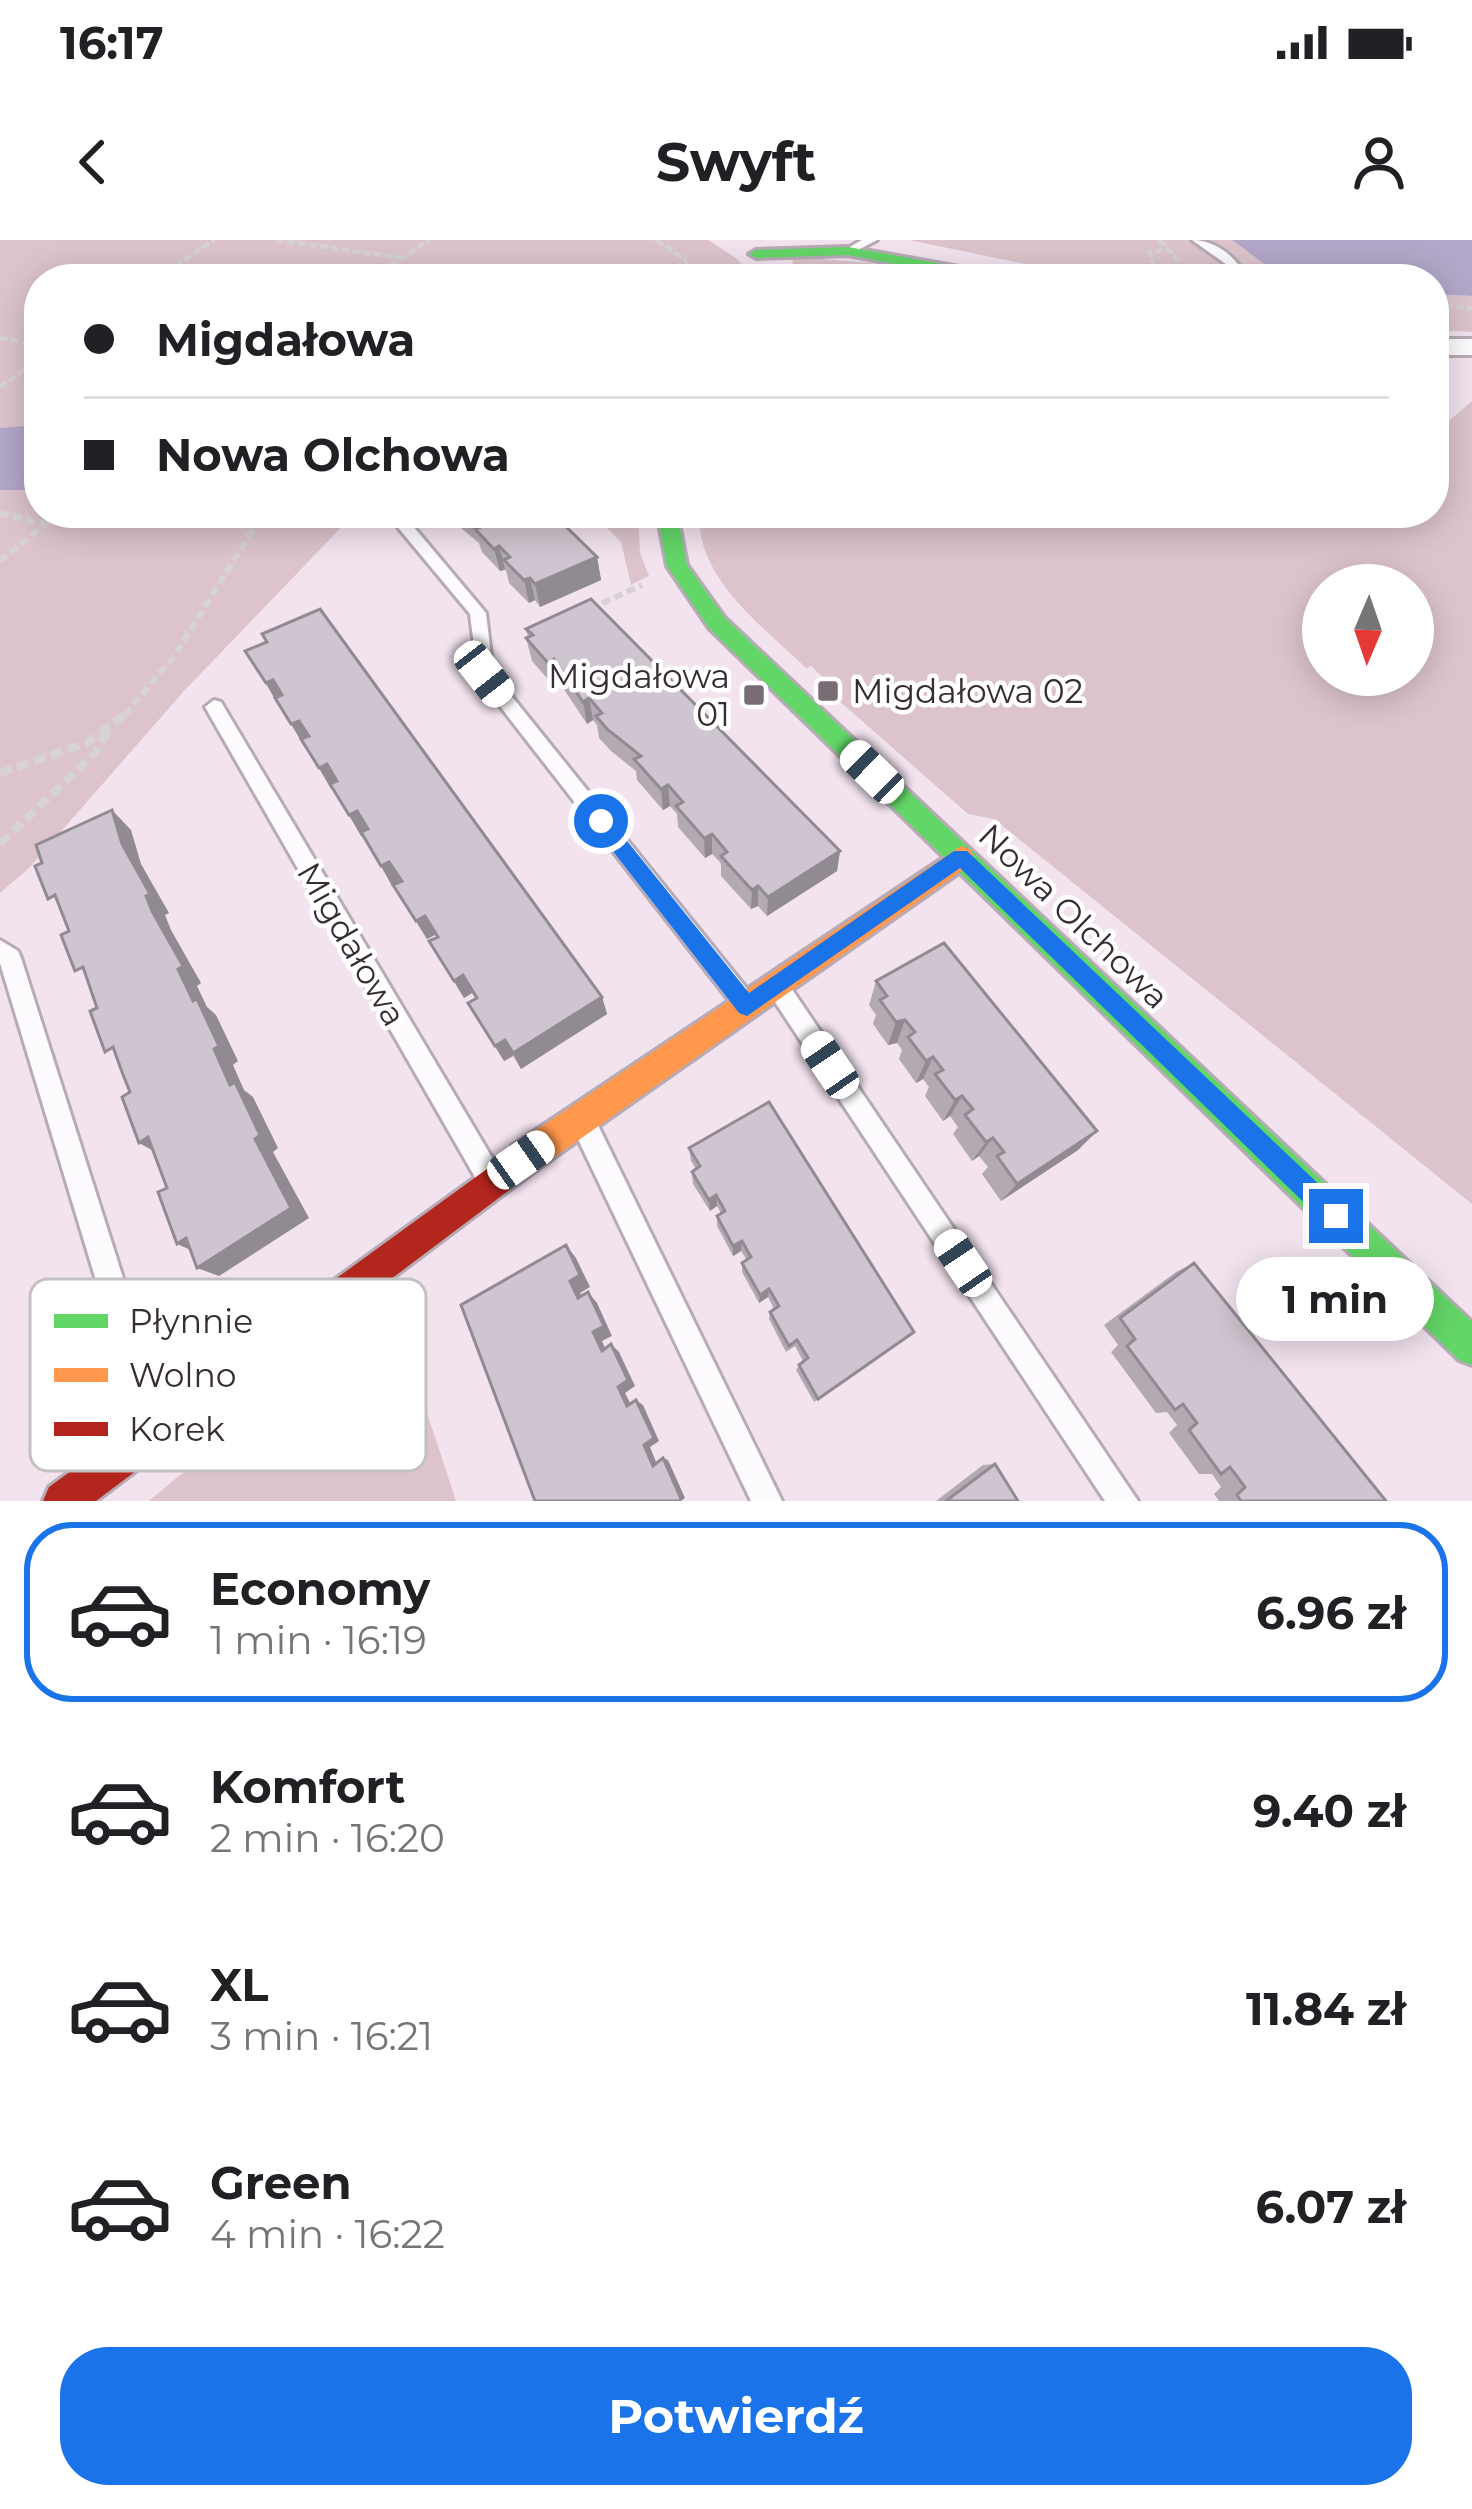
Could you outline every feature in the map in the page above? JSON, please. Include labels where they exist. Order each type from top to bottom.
[{"type":"street","points":[[746,247],[862,244],[940,264]]},
{"type":"street","name":"Nowa Olchowa","points":[[670,528],[677,566],[717,623],[1472,1347]]},
{"type":"street","points":[[357,1279],[491,1180],[961,857]]},
{"type":"street","points":[[63,1501],[101,1471]]},
{"type":"lane","points":[[1198,240],[1234,264]]},
{"type":"lane","points":[[407,528],[478,613],[484,674],[747,1006]]},
{"type":"lane","name":"Migdałowa","points":[[214,707],[491,1180]]},
{"type":"lane","points":[[0,950],[10,958],[110,1279]]},
{"type":"lane","points":[[777,986],[1123,1501]]},
{"type":"lane","points":[[581,1118],[766,1501]]},
{"type":"path","points":[[179,264],[214,240]]},
{"type":"path","points":[[276,240],[402,258]]},
{"type":"path","points":[[393,264],[429,240]]},
{"type":"path","points":[[656,240],[688,262],[683,264]]},
{"type":"path","points":[[1159,240],[1180,264]]},
{"type":"path","points":[[1155,264],[1150,253],[1168,250]]},
{"type":"path","points":[[0,561],[41,528]]},
{"type":"path","points":[[0,773],[81,746],[110,729],[142,699],[252,528]]},
{"type":"path","points":[[571,618],[654,580]]},
{"type":"path","points":[[0,844],[95,753],[110,729]]},
{"type":"shaded area","points":[[0,240],[708,240],[742,264],[24,264],[24,528],[341,528],[184,691],[29,868],[0,893]]},
{"type":"shaded area","points":[[909,240],[1232,240],[1264,264],[1025,264]]},
{"type":"shaded area","points":[[1232,240],[1472,240],[1472,296],[1449,295],[1449,264],[1264,264]]},
{"type":"shaded area","points":[[795,257],[874,264],[793,264]]},
{"type":"shaded area","points":[[1449,295],[1472,296],[1472,332],[1449,331]]},
{"type":"shaded area","points":[[1472,401],[1472,1204],[994,819],[968,814],[828,691],[833,687],[811,666],[806,668],[736,600],[709,560],[700,528],[1449,528],[1449,421]]},
{"type":"shaded area","points":[[24,426],[24,490],[0,490],[0,428]]},
{"type":"shaded area","points":[[607,528],[639,528],[640,553],[649,576],[631,585],[621,542]]},
{"type":"shaded area","points":[[426,1410],[456,1501],[149,1501],[185,1471],[426,1471]]},
{"type":"building","points":[[567,528],[597,557],[535,584],[530,578],[524,580],[504,560],[510,557],[499,546],[494,549],[475,529]]},
{"type":"building","points":[[591,599],[840,851],[768,897],[758,886],[752,890],[721,856],[727,852],[712,834],[704,838],[676,806],[683,802],[668,785],[661,789],[634,759],[641,756],[607,729],[596,716],[602,713],[589,698],[583,702],[554,659],[548,663],[526,638],[533,635],[526,629]]},
{"type":"building","points":[[320,609],[602,997],[513,1053],[505,1040],[495,1046],[468,1003],[477,998],[463,975],[454,981],[429,941],[438,937],[425,916],[416,921],[393,885],[402,881],[389,862],[381,866],[361,832],[368,829],[357,811],[349,815],[330,784],[337,781],[327,764],[319,768],[301,739],[309,736],[299,721],[291,724],[275,698],[282,695],[273,680],[266,683],[245,651],[267,642],[262,634]]},
{"type":"building","points":[[112,810],[122,844],[150,894],[146,896],[152,911],[183,966],[178,969],[219,1046],[214,1049],[230,1085],[235,1082],[260,1135],[255,1139],[291,1208],[197,1268],[186,1238],[177,1244],[158,1192],[167,1188],[148,1137],[139,1143],[122,1097],[130,1092],[113,1047],[105,1052],[90,1011],[97,1008],[83,967],[75,971],[61,935],[69,931],[55,895],[48,899],[35,866],[42,863],[36,845]]},
{"type":"building","points":[[944,943],[1097,1131],[1017,1184],[997,1156],[1004,1152],[993,1138],[986,1142],[965,1115],[973,1109],[962,1096],[955,1100],[935,1074],[943,1070],[933,1057],[926,1061],[908,1037],[915,1032],[905,1020],[896,1022],[880,1000],[887,996],[876,981]]},
{"type":"building","points":[[769,1102],[914,1332],[818,1399],[799,1365],[808,1358],[797,1340],[789,1346],[770,1312],[779,1306],[769,1289],[760,1295],[742,1263],[751,1257],[742,1241],[733,1246],[717,1216],[725,1211],[716,1195],[709,1200],[692,1172],[700,1166],[689,1148]]},
{"type":"building","points":[[566,1245],[580,1275],[570,1281],[578,1298],[588,1292],[604,1326],[593,1332],[602,1351],[611,1344],[628,1380],[618,1387],[627,1406],[636,1400],[654,1438],[644,1445],[653,1466],[663,1458],[679,1501],[535,1501],[461,1305]]},
{"type":"building","points":[[1194,1263],[1386,1501],[1241,1501],[1237,1495],[1245,1487],[1230,1467],[1221,1474],[1189,1430],[1197,1423],[1183,1404],[1175,1410],[1127,1346],[1135,1339],[1120,1318]]},
{"type":"building","points":[[995,1464],[1018,1501],[946,1501]]},
{"type":"traffic: fast","points":[[756,254],[848,251],[918,264]]},
{"type":"traffic: fast","points":[[670,528],[677,566],[717,623],[1472,1347]]},
{"type":"traffic: slow","points":[[524,1158],[961,857]]},
{"type":"traffic: jam","points":[[361,1279],[524,1158]]},
{"type":"traffic: jam","points":[[63,1501],[103,1471]]},
{"type":"place","name":"Migdałowa 02","points":[[828,691]]},
{"type":"place","name":"Migdałowa 01","points":[[754,695]]},
{"type":"route","points":[[601,821],[747,1006],[961,857],[1336,1216]]}]
